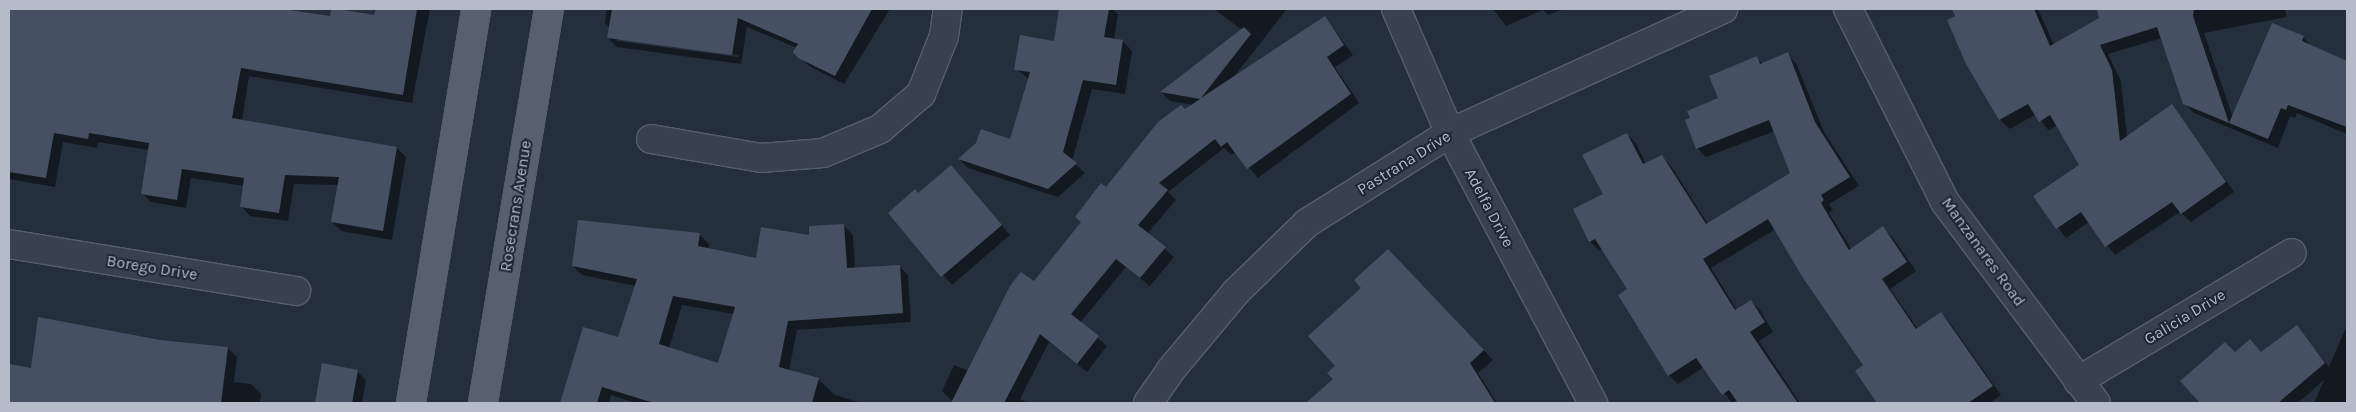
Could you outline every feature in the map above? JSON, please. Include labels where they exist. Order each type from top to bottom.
[{"type":"main road","points":[[411,403],[476,9]]},
{"type":"main road","name":"Rosecrans Avenue","points":[[483,403],[548,9]]},
{"type":"street","points":[[651,139],[761,158],[823,153],[880,130],[921,94],[944,36],[948,9]]},
{"type":"street","name":"Adelfa Drive","points":[[1396,9],[1450,133],[1593,403]]},
{"type":"street","name":"Pastrana Drive","points":[[1148,403],[1170,371],[1236,292],[1307,223],[1450,133],[1723,9]]},
{"type":"street","name":"Manzanares Road","points":[[1848,9],[1945,202],[2078,382],[2096,403]]},
{"type":"street","name":"Borego Drive","points":[[9,244],[296,291]]},
{"type":"street","name":"Galicia Drive","points":[[2078,382],[2292,253]]},
{"type":"building","points":[[9,9],[283,9],[330,16],[331,10],[337,9],[374,15],[376,9],[417,9],[403,95],[241,68],[232,118],[397,147],[383,231],[331,222],[339,177],[285,175],[279,213],[240,207],[244,178],[182,169],[177,200],[141,194],[149,143],[89,133],[88,139],[54,133],[46,178],[9,172]]},
{"type":"building","points":[[612,9],[872,9],[835,76],[798,58],[793,52],[798,44],[738,18],[732,55],[607,38]]},
{"type":"building","points":[[1059,9],[1109,9],[1104,37],[1123,40],[1116,85],[1083,80],[1063,152],[1077,163],[1048,189],[958,159],[976,143],[981,129],[1010,139],[1030,72],[1014,70],[1020,35],[1054,41]]},
{"type":"building","points":[[1952,9],[2034,9],[2050,46],[2099,18],[2097,9],[2194,9],[2193,16],[2229,123],[2183,104],[2157,27],[2100,45],[2112,70],[2120,141],[2172,104],[2226,182],[2181,214],[2172,202],[2105,247],[2081,212],[2056,229],[2033,196],[2079,165],[2050,115],[2039,122],[2028,104],[1999,120],[1966,64],[1947,20],[1955,16]]},
{"type":"building","points":[[1325,16],[1344,45],[1327,57],[1351,94],[1247,169],[1227,142],[1221,147],[1215,139],[1159,183],[1168,190],[1138,225],[1166,247],[1140,278],[1116,259],[1071,314],[1099,336],[1077,364],[1040,334],[1004,403],[951,403],[1010,286],[1021,272],[1034,281],[1081,222],[1075,217],[1101,183],[1106,187],[1158,122],[1181,105],[1185,109],[1200,99],[1160,92],[1244,27],[1251,34],[1201,98]]},
{"type":"building","points":[[2272,23],[2304,36],[2302,41],[2347,61],[2347,127],[2288,105],[2286,110],[2281,108],[2268,139],[2229,123]]},
{"type":"building","points":[[1788,52],[1815,122],[1850,177],[1821,195],[1824,200],[1821,203],[1849,250],[1883,226],[1907,262],[1882,279],[1916,329],[1941,312],[1993,386],[1968,403],[1877,403],[1855,371],[1863,365],[1803,278],[1768,219],[1703,259],[1735,310],[1751,300],[1765,322],[1750,332],[1798,403],[1738,403],[1729,390],[1722,395],[1696,358],[1668,376],[1618,295],[1627,289],[1595,239],[1589,242],[1573,209],[1603,194],[1582,155],[1627,133],[1643,164],[1662,155],[1706,224],[1790,173],[1769,120],[1696,149],[1685,120],[1690,118],[1687,111],[1718,98],[1709,76],[1757,56],[1760,64]]},
{"type":"building","points":[[951,165],[1002,225],[941,277],[888,213],[915,189],[918,193]]},
{"type":"building","points":[[578,220],[700,233],[698,246],[756,258],[761,227],[809,235],[809,226],[844,224],[847,268],[900,265],[903,313],[788,321],[779,367],[819,378],[812,403],[654,403],[602,387],[597,403],[560,403],[583,327],[618,337],[637,279],[572,266]],"holes":[[[673,296],[735,307],[718,363],[659,344]]]},
{"type":"building","points":[[1388,249],[1484,350],[1470,363],[1495,403],[1306,403],[1333,379],[1327,373],[1335,366],[1308,336],[1361,288],[1354,280]]},
{"type":"building","points":[[38,317],[160,340],[228,347],[221,403],[9,403],[9,364],[31,368]]},
{"type":"building","points":[[2297,325],[2325,363],[2278,403],[2200,403],[2180,381],[2225,342],[2235,352],[2250,339],[2261,352]]},
{"type":"building","points":[[322,363],[358,370],[352,403],[315,403]]}]
